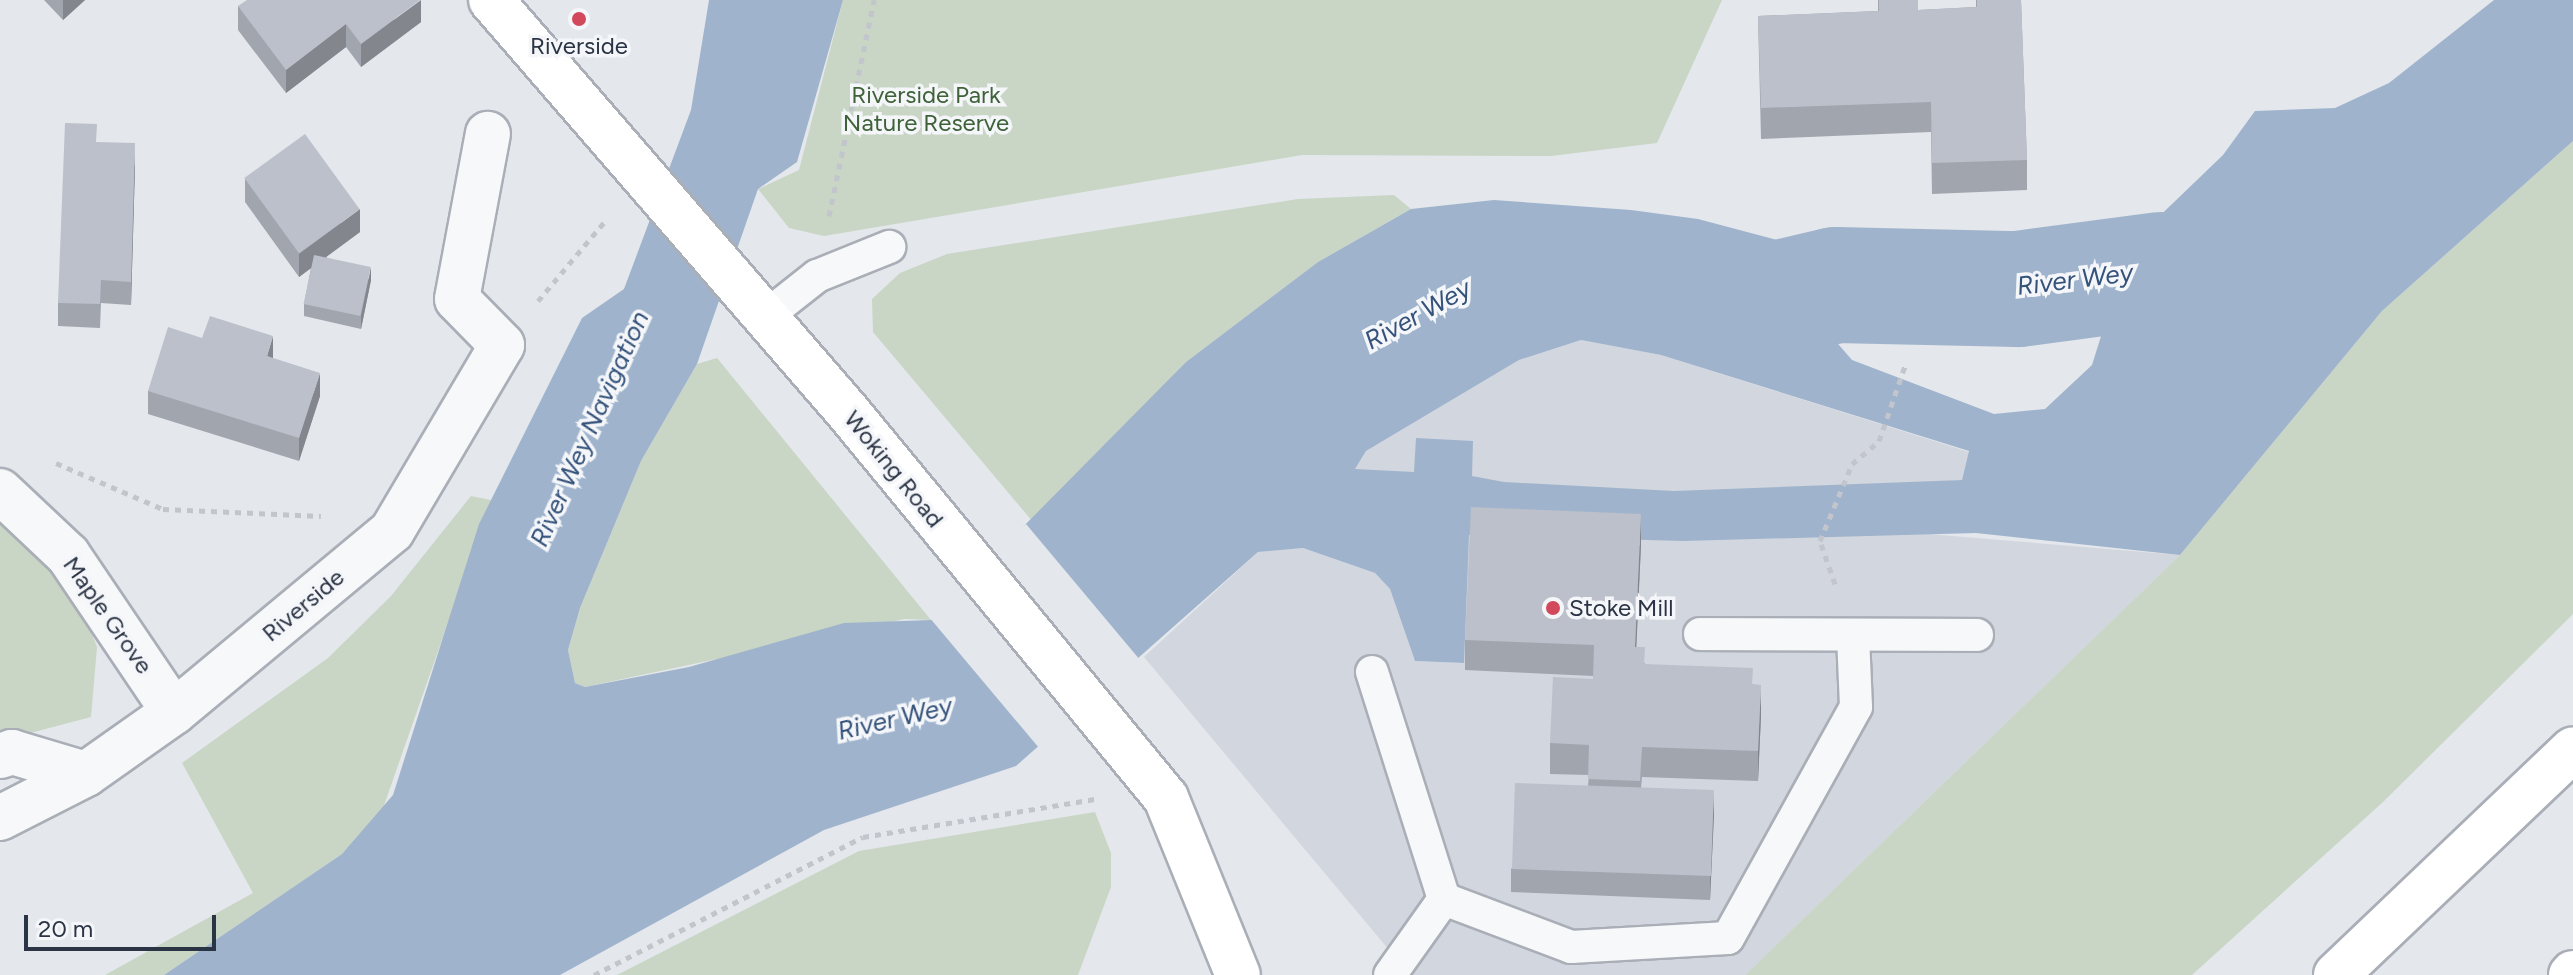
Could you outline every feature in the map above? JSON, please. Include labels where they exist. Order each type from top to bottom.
[{"type":"main road","name":"Woking Road","points":[[491,0],[754,305],[1166,798],[1238,975]]},
{"type":"main road","points":[[2336,975],[2573,749]]},
{"type":"street","points":[[488,134],[457,299],[502,345]]},
{"type":"street","name":"Riverside","points":[[0,818],[86,774],[174,712],[392,531],[502,345]]},
{"type":"street","name":"Maple Grove","points":[[0,491],[68,555],[174,712]]},
{"type":"street","points":[[0,756],[12,752],[86,774]]},
{"type":"lane","points":[[754,305],[889,247]]},
{"type":"lane","points":[[1700,634],[1977,635]]},
{"type":"lane","points":[[1444,899],[1571,947],[1728,938],[1856,707],[1853,635]]},
{"type":"lane","points":[[1372,672],[1444,899]]},
{"type":"lane","points":[[1390,975],[1444,899]]},
{"type":"path","points":[[817,276],[874,0]]},
{"type":"path","points":[[502,345],[611,213]]},
{"type":"path","points":[[1820,541],[1843,482],[1884,428],[1906,363]]},
{"type":"path","points":[[50,459],[163,509],[345,519],[392,531]]},
{"type":"path","points":[[594,975],[863,837],[1097,798]]},
{"type":"shaded area","name":"Stoke Mill","points":[[1581,340],[1661,355],[1969,452],[1962,480],[1838,488],[1904,532],[2180,555],[1745,975],[1410,975],[1144,657],[1258,552],[1303,548],[1375,573],[1390,589],[1415,661],[1463,663],[1471,476],[1354,470],[1366,451],[1519,360]]},
{"type":"green space","name":"Riverside Park Nature Reserve","points":[[843,0],[1722,0],[1657,143],[1551,156],[1302,155],[824,236],[789,228],[758,189],[799,170]]},
{"type":"green space","points":[[2573,141],[2573,614],[2383,802],[2192,975],[1745,975],[2180,555],[2382,311]]},
{"type":"green space","points":[[1394,195],[1411,209],[1318,262],[1186,362],[1033,522],[873,332],[872,299],[900,273],[947,254],[1298,199]]},
{"type":"green space","points":[[717,358],[931,620],[905,619],[585,687],[575,683],[568,650],[580,608],[641,461],[697,364]]},
{"type":"green space","points":[[471,496],[491,500],[381,814],[342,854],[164,975],[105,975],[253,893],[182,763],[328,658],[391,596]]},
{"type":"green space","points":[[0,524],[76,594],[97,647],[91,717],[0,741]]},
{"type":"green space","points":[[1095,812],[1111,853],[1111,887],[1078,975],[617,975],[859,851]]},
{"type":"water","name":"River Wey Navigation","points":[[709,0],[843,0],[797,162],[758,189],[697,364],[641,461],[580,608],[568,650],[575,683],[585,687],[689,667],[844,623],[931,620],[1186,362],[1318,262],[1411,209],[1494,200],[1631,210],[1698,219],[1849,259],[1918,261],[1924,319],[1819,322],[1852,360],[1994,414],[2045,409],[2092,365],[2107,317],[1979,318],[1979,294],[2002,293],[2001,267],[2118,256],[2223,155],[2255,111],[2335,108],[2389,83],[2494,0],[2573,0],[2573,141],[2382,311],[2180,555],[1976,533],[1683,541],[1469,535],[1464,663],[1415,661],[1390,589],[1375,573],[1303,548],[1258,552],[1016,766],[824,830],[560,975],[164,975],[342,854],[393,795],[479,524],[582,318],[624,289],[691,110]],"holes":[[[1581,340],[1661,355],[1969,451],[1962,480],[1674,491],[1504,482],[1472,476],[1473,441],[1416,438],[1414,472],[1355,469],[1366,451],[1519,360]]]},
{"type":"pier","points":[[1026,524],[1143,663],[1040,750],[923,610]]},
{"type":"building","points":[[247,0],[420,0],[361,44],[346,24],[286,70],[238,6]]},
{"type":"building","points":[[1879,0],[1918,0],[1918,10],[1977,7],[1977,0],[2021,0],[2027,160],[1932,163],[1931,102],[1761,108],[1758,16],[1879,11]]},
{"type":"building","points":[[65,123],[97,124],[96,142],[135,143],[131,282],[101,280],[100,304],[58,303]]},
{"type":"building","points":[[305,134],[360,209],[299,253],[244,178]]},
{"type":"building","points":[[314,255],[371,267],[360,316],[304,304]]},
{"type":"building","points":[[210,316],[273,336],[267,356],[320,373],[299,438],[148,391],[168,327],[202,338]]},
{"type":"building","points":[[1471,507],[1641,514],[1635,647],[1645,647],[1644,664],[1753,668],[1752,684],[1761,685],[1758,751],[1642,747],[1640,781],[1588,779],[1589,745],[1550,743],[1553,677],[1593,679],[1594,645],[1465,640]]},
{"type":"building","points":[[1515,783],[1714,790],[1711,876],[1512,869]]},
{"type":"waterway","name":"River Wey","points":[[1764,302],[1836,285],[2018,289],[2161,270]]},
{"type":"place","name":"Riverside","points":[[579,19]]},
{"type":"place","name":"Stoke Mill","points":[[1553,608]]}]
